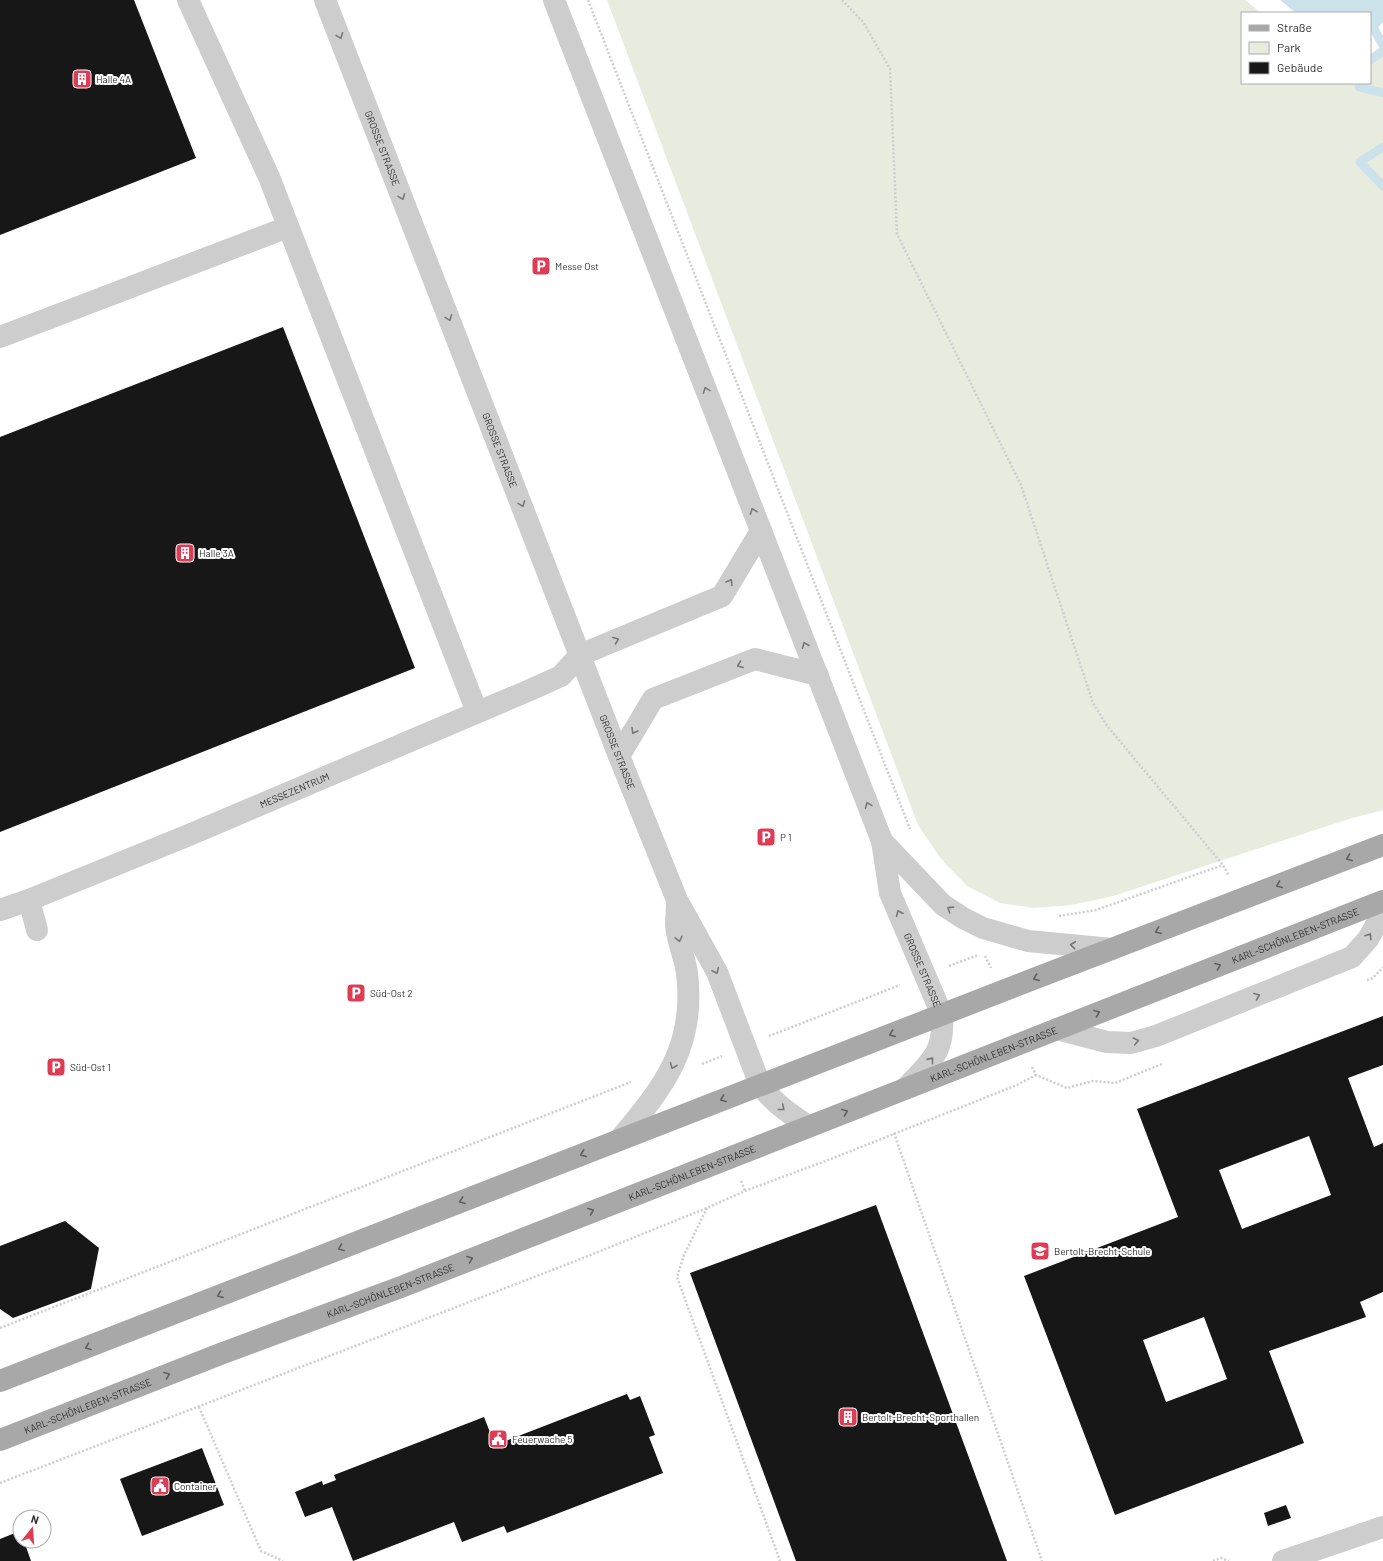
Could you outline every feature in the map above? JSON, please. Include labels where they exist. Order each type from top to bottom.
[{"type":"main road","points":[[0,1381],[760,1085],[1383,845]]},
{"type":"main road","name":"KARL-SCHÖNLEBEN-STRASSE","points":[[0,1440],[223,1353],[401,1287],[1383,901]]},
{"type":"street","points":[[188,0],[269,177],[477,712]]},
{"type":"street","name":"GROSSE STRASSE","points":[[326,0],[619,756],[677,900],[717,972],[760,1085],[783,1110],[808,1126]]},
{"type":"street","name":"GROSSE STRASSE","points":[[554,0],[882,842],[890,892],[942,1015],[942,1037],[934,1057],[905,1089]]},
{"type":"street","points":[[0,337],[288,227]]},
{"type":"street","points":[[580,655],[722,596],[760,531]]},
{"type":"street","name":"MESSEZENTRUM","points":[[0,910],[29,900],[210,826],[560,676],[580,655]]},
{"type":"street","points":[[619,756],[653,699],[755,659],[818,675]]},
{"type":"street","name":"GROSSE STRASSE","points":[[882,842],[943,905],[983,928],[1028,941],[1112,949]]},
{"type":"street","points":[[29,900],[37,930]]},
{"type":"street","name":"GROSSE STRASSE","points":[[619,1140],[644,1110],[670,1073],[682,1041],[689,1000],[687,972],[676,926],[677,900]]},
{"type":"street","points":[[1056,1029],[1107,1042],[1131,1043],[1156,1036],[1352,957],[1368,939],[1383,913]]},
{"type":"street","points":[[1284,1561],[1383,1527]]},
{"type":"path","points":[[588,0],[911,833]]},
{"type":"path","points":[[842,0],[864,23],[890,69],[898,234],[1021,486],[1093,703],[1108,728],[1223,865],[1242,899]]},
{"type":"path","points":[[1057,916],[1096,910],[1223,865]]},
{"type":"path","points":[[696,1067],[744,1045],[984,953]]},
{"type":"path","points":[[0,1483],[573,1262],[707,1208],[745,1191],[1017,1085],[1036,1075]]},
{"type":"path","points":[[0,1328],[632,1082]]},
{"type":"path","points":[[894,1133],[1042,1561]]},
{"type":"path","points":[[707,1208],[684,1255],[677,1277],[780,1561]]},
{"type":"path","points":[[199,1407],[260,1551],[283,1561]]},
{"type":"path","points":[[1213,1561],[1221,1558],[1229,1561]]},
{"type":"green space","points":[[607,0],[1245,0],[1260,12],[1241,12],[1241,84],[1371,84],[1371,54],[1383,46],[1383,810],[1349,819],[1113,896],[1072,905],[1034,908],[1000,903],[967,886],[941,859],[918,825]]},
{"type":"water","points":[[1280,0],[1383,0],[1383,22],[1375,31],[1371,31],[1371,12],[1295,12]]},
{"type":"building","name":"Halle 4A","points":[[0,0],[134,0],[196,158],[0,235]]},
{"type":"building","name":"Halle 3A","points":[[283,327],[415,668],[0,832],[0,437]]},
{"type":"building","points":[[1383,1016],[1383,1065],[1348,1078],[1374,1147],[1383,1143],[1383,1292],[1360,1302],[1366,1317],[1269,1351],[1304,1443],[1115,1515],[1024,1276],[1178,1217],[1137,1109]],"holes":[[[1309,1136],[1331,1195],[1242,1229],[1219,1170]],[[1204,1317],[1227,1379],[1166,1402],[1143,1340]]]},
{"type":"building","name":"Bertolt-Brecht-Sporthallen","points":[[876,1205],[1007,1561],[796,1561],[690,1273]]},
{"type":"building","points":[[65,1221],[99,1248],[91,1289],[13,1318],[0,1309],[0,1246]]},
{"type":"building","points":[[627,1394],[630,1400],[640,1396],[655,1435],[649,1437],[663,1473],[507,1533],[504,1526],[462,1542],[454,1522],[353,1561],[332,1507],[305,1517],[295,1492],[322,1481],[323,1485],[336,1480],[334,1475],[484,1417],[495,1445]]},
{"type":"building","points":[[202,1448],[224,1505],[142,1536],[120,1479]]},
{"type":"building","points":[[1286,1505],[1291,1518],[1268,1526],[1264,1513]]},
{"type":"building","points":[[12,1534],[12,1549],[27,1549],[31,1561],[0,1561],[0,1539]]},
{"type":"waterway","points":[[1371,24],[1383,45]]},
{"type":"waterway","points":[[1371,59],[1383,51]]},
{"type":"waterway","points":[[1360,84],[1359,87],[1383,93]]},
{"type":"waterway","points":[[1383,147],[1360,162],[1383,186]]},
{"type":"place","name":"Halle 4A","points":[[82,79]]},
{"type":"place","name":"Messe Ost","points":[[541,266]]},
{"type":"place","name":"Halle 3A","points":[[185,553]]},
{"type":"place","name":"P 1","points":[[766,837]]},
{"type":"place","name":"Süd-Ost 2","points":[[356,993]]},
{"type":"place","name":"Süd-Ost 1","points":[[56,1067]]},
{"type":"place","name":"Bertolt-Brecht-Schule","points":[[1040,1251]]},
{"type":"place","name":"Bertolt-Brecht-Sporthallen","points":[[848,1417]]},
{"type":"place","name":"Feuerwache 5","points":[[498,1439]]},
{"type":"place","name":"Container","points":[[160,1486]]}]
